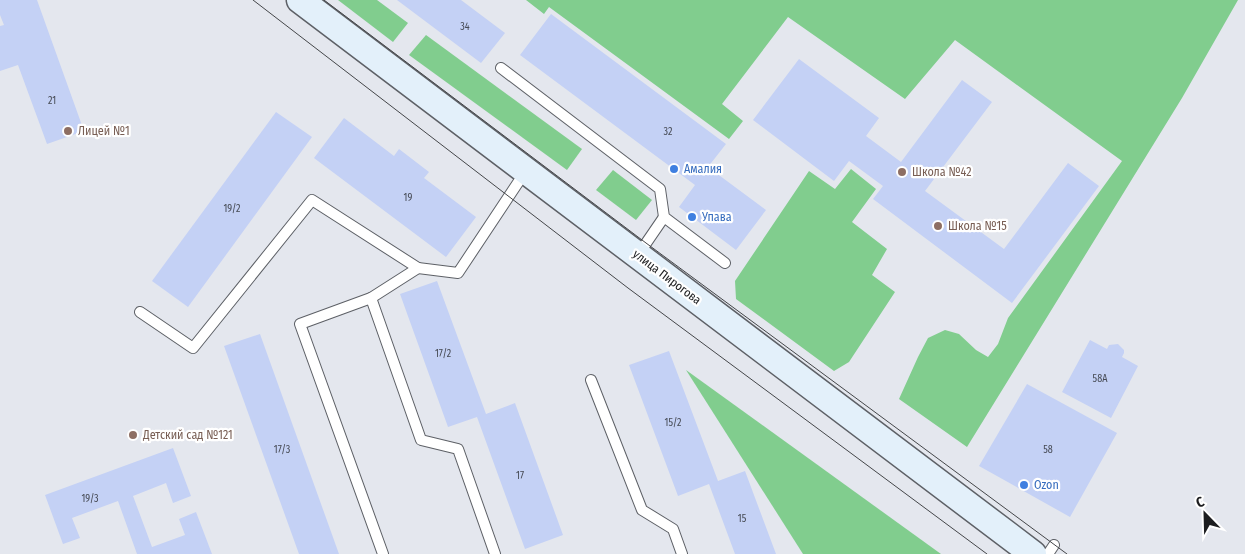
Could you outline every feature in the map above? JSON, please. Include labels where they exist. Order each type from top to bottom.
[{"type":"main road","name":"улица Пирогова","points":[[300,0],[638,255],[1045,551]]},
{"type":"lane","points":[[501,68],[660,189],[664,217],[638,255]]},
{"type":"lane","points":[[140,312],[193,348],[312,200],[418,268],[458,273],[526,170]]},
{"type":"lane","points":[[664,217],[725,263]]},
{"type":"lane","points":[[383,554],[300,324],[372,298],[418,268]]},
{"type":"lane","points":[[372,298],[421,440],[458,449],[495,554]]},
{"type":"lane","points":[[591,380],[642,510],[674,529],[682,554]]},
{"type":"green space","points":[[338,0],[377,0],[408,23],[393,42]]},
{"type":"green space","points":[[526,0],[1238,0],[1182,98],[967,447],[899,399],[928,338],[945,330],[959,334],[976,350],[988,357],[998,344],[1008,318],[1122,161],[955,40],[905,99],[788,17],[722,104],[743,121],[729,139],[549,7],[544,14]]},
{"type":"green space","points":[[426,35],[582,149],[567,170],[409,55]]},
{"type":"green space","points":[[851,169],[876,189],[852,222],[887,249],[872,275],[895,292],[849,362],[834,371],[736,299],[735,281],[809,171],[835,189]]},
{"type":"green space","points":[[613,170],[652,200],[636,220],[596,190]]},
{"type":"green space","points":[[686,370],[941,554],[803,554]]},
{"type":"building","points":[[0,0],[37,0],[84,131],[47,144],[18,65],[0,71],[0,26],[4,25],[0,15]]},
{"type":"building","points":[[397,0],[461,0],[505,33],[481,63]]},
{"type":"building","points":[[551,14],[726,144],[708,167],[766,210],[736,250],[679,207],[695,185],[520,55]]},
{"type":"building","name":"Школа №42","points":[[799,59],[879,118],[866,136],[901,162],[962,80],[992,102],[925,191],[1004,249],[1068,163],[1099,186],[1012,303],[873,199],[883,186],[849,161],[834,181],[753,120]]},
{"type":"building","points":[[276,112],[312,137],[188,307],[152,281]]},
{"type":"building","points":[[344,118],[394,156],[399,149],[429,172],[424,178],[476,217],[446,257],[314,158]]},
{"type":"building","points":[[437,281],[486,414],[515,403],[563,535],[525,549],[477,417],[448,427],[400,294]]},
{"type":"building","points":[[260,334],[339,554],[299,554],[224,346]]},
{"type":"building","points":[[1090,340],[1107,349],[1109,345],[1118,344],[1124,350],[1122,357],[1138,366],[1111,418],[1062,392]]},
{"type":"building","points":[[669,351],[718,481],[745,471],[776,554],[735,554],[709,484],[678,496],[629,365]]},
{"type":"building","points":[[1027,384],[1117,433],[1070,517],[979,466]]},
{"type":"building","points":[[173,448],[191,496],[173,503],[166,483],[133,496],[152,547],[185,535],[179,519],[196,512],[212,554],[137,554],[118,501],[72,518],[80,538],[63,544],[45,495]]},
{"type":"tram line","points":[[253,0],[628,288],[987,554]]},
{"type":"tram line","points":[[324,0],[646,243],[1067,554]]},
{"type":"place","name":"Лицей №1","points":[[68,131]]},
{"type":"place","name":"Амалия","points":[[674,169]]},
{"type":"place","name":"Школа №42","points":[[902,172]]},
{"type":"place","name":"Упава","points":[[692,217]]},
{"type":"place","name":"Школа №15","points":[[938,226]]},
{"type":"place","name":"Детский сад №121","points":[[133,435]]},
{"type":"place","name":"Ozon","points":[[1024,485]]}]
